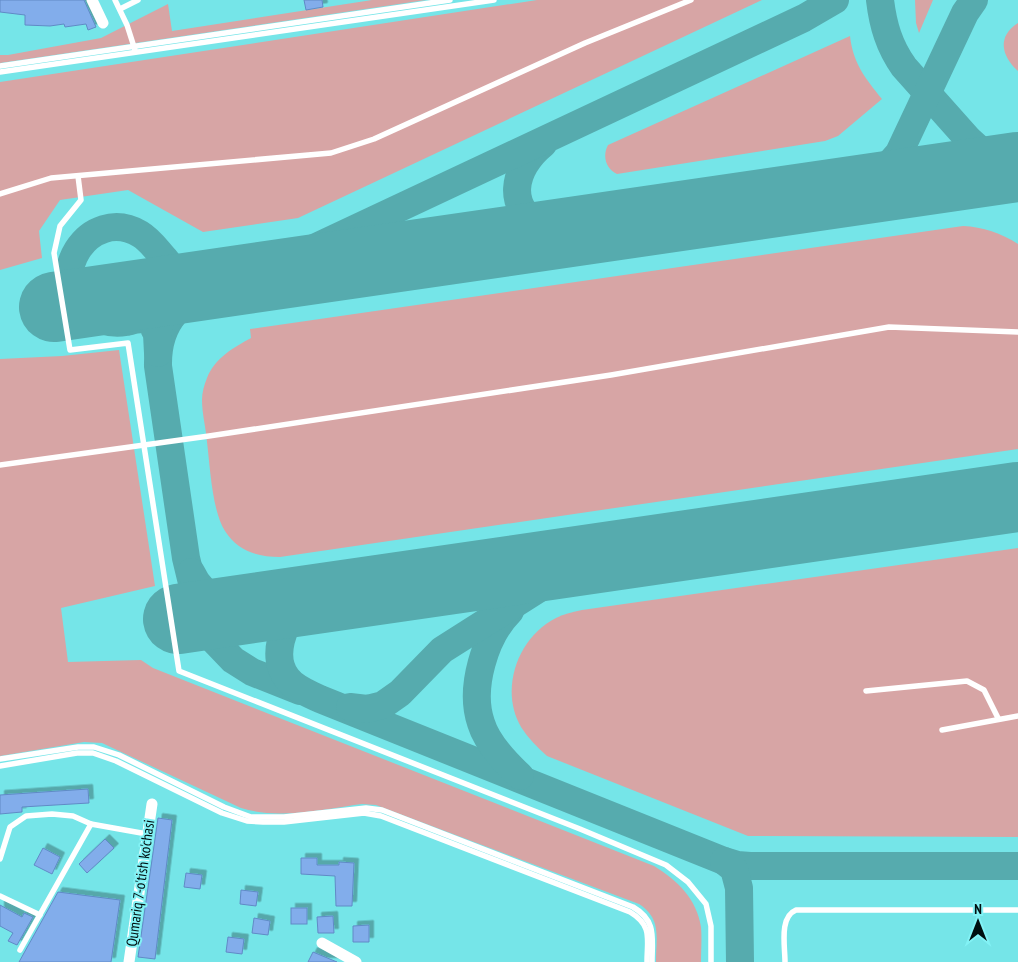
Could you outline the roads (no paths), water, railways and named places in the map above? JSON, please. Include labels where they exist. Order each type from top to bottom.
[{"type":"street","points":[[92,0],[103,23]]},
{"type":"street","name":"Qumariq 7-o'tish ko'chasi","points":[[129,962],[152,804]]},
{"type":"street","points":[[322,943],[356,962]]},
{"type":"lane","points":[[115,0],[135,49]]},
{"type":"lane","points":[[120,9],[138,0]]},
{"type":"lane","points":[[0,72],[450,0]]},
{"type":"lane","points":[[0,66],[494,0]]},
{"type":"lane","points":[[0,194],[51,178],[331,153],[374,139],[585,43],[692,0]]},
{"type":"lane","points":[[78,176],[81,200],[60,226],[54,253],[70,350],[128,343],[179,671],[666,864],[688,882],[706,904],[711,926],[711,962]]},
{"type":"lane","points":[[0,465],[210,436],[611,374],[889,328],[1018,332]]},
{"type":"lane","points":[[866,691],[967,681],[984,690],[998,718]]},
{"type":"lane","points":[[942,730],[998,718],[1018,716]]},
{"type":"lane","points":[[0,759],[78,746],[94,746],[119,755],[224,807],[251,817],[284,816],[366,808],[382,810],[633,907],[646,916],[651,926],[652,962]]},
{"type":"lane","points":[[0,766],[77,753],[93,753],[116,760],[222,813],[247,821],[284,822],[364,813],[381,816],[630,912],[640,918],[645,925],[647,962]]},
{"type":"lane","points":[[0,859],[10,826],[26,816],[52,814],[73,816],[91,824],[147,834]]},
{"type":"lane","points":[[20,950],[91,824]]},
{"type":"lane","points":[[0,896],[40,915]]},
{"type":"lane","points":[[785,962],[786,921],[790,914],[796,910],[1018,910]]}]
